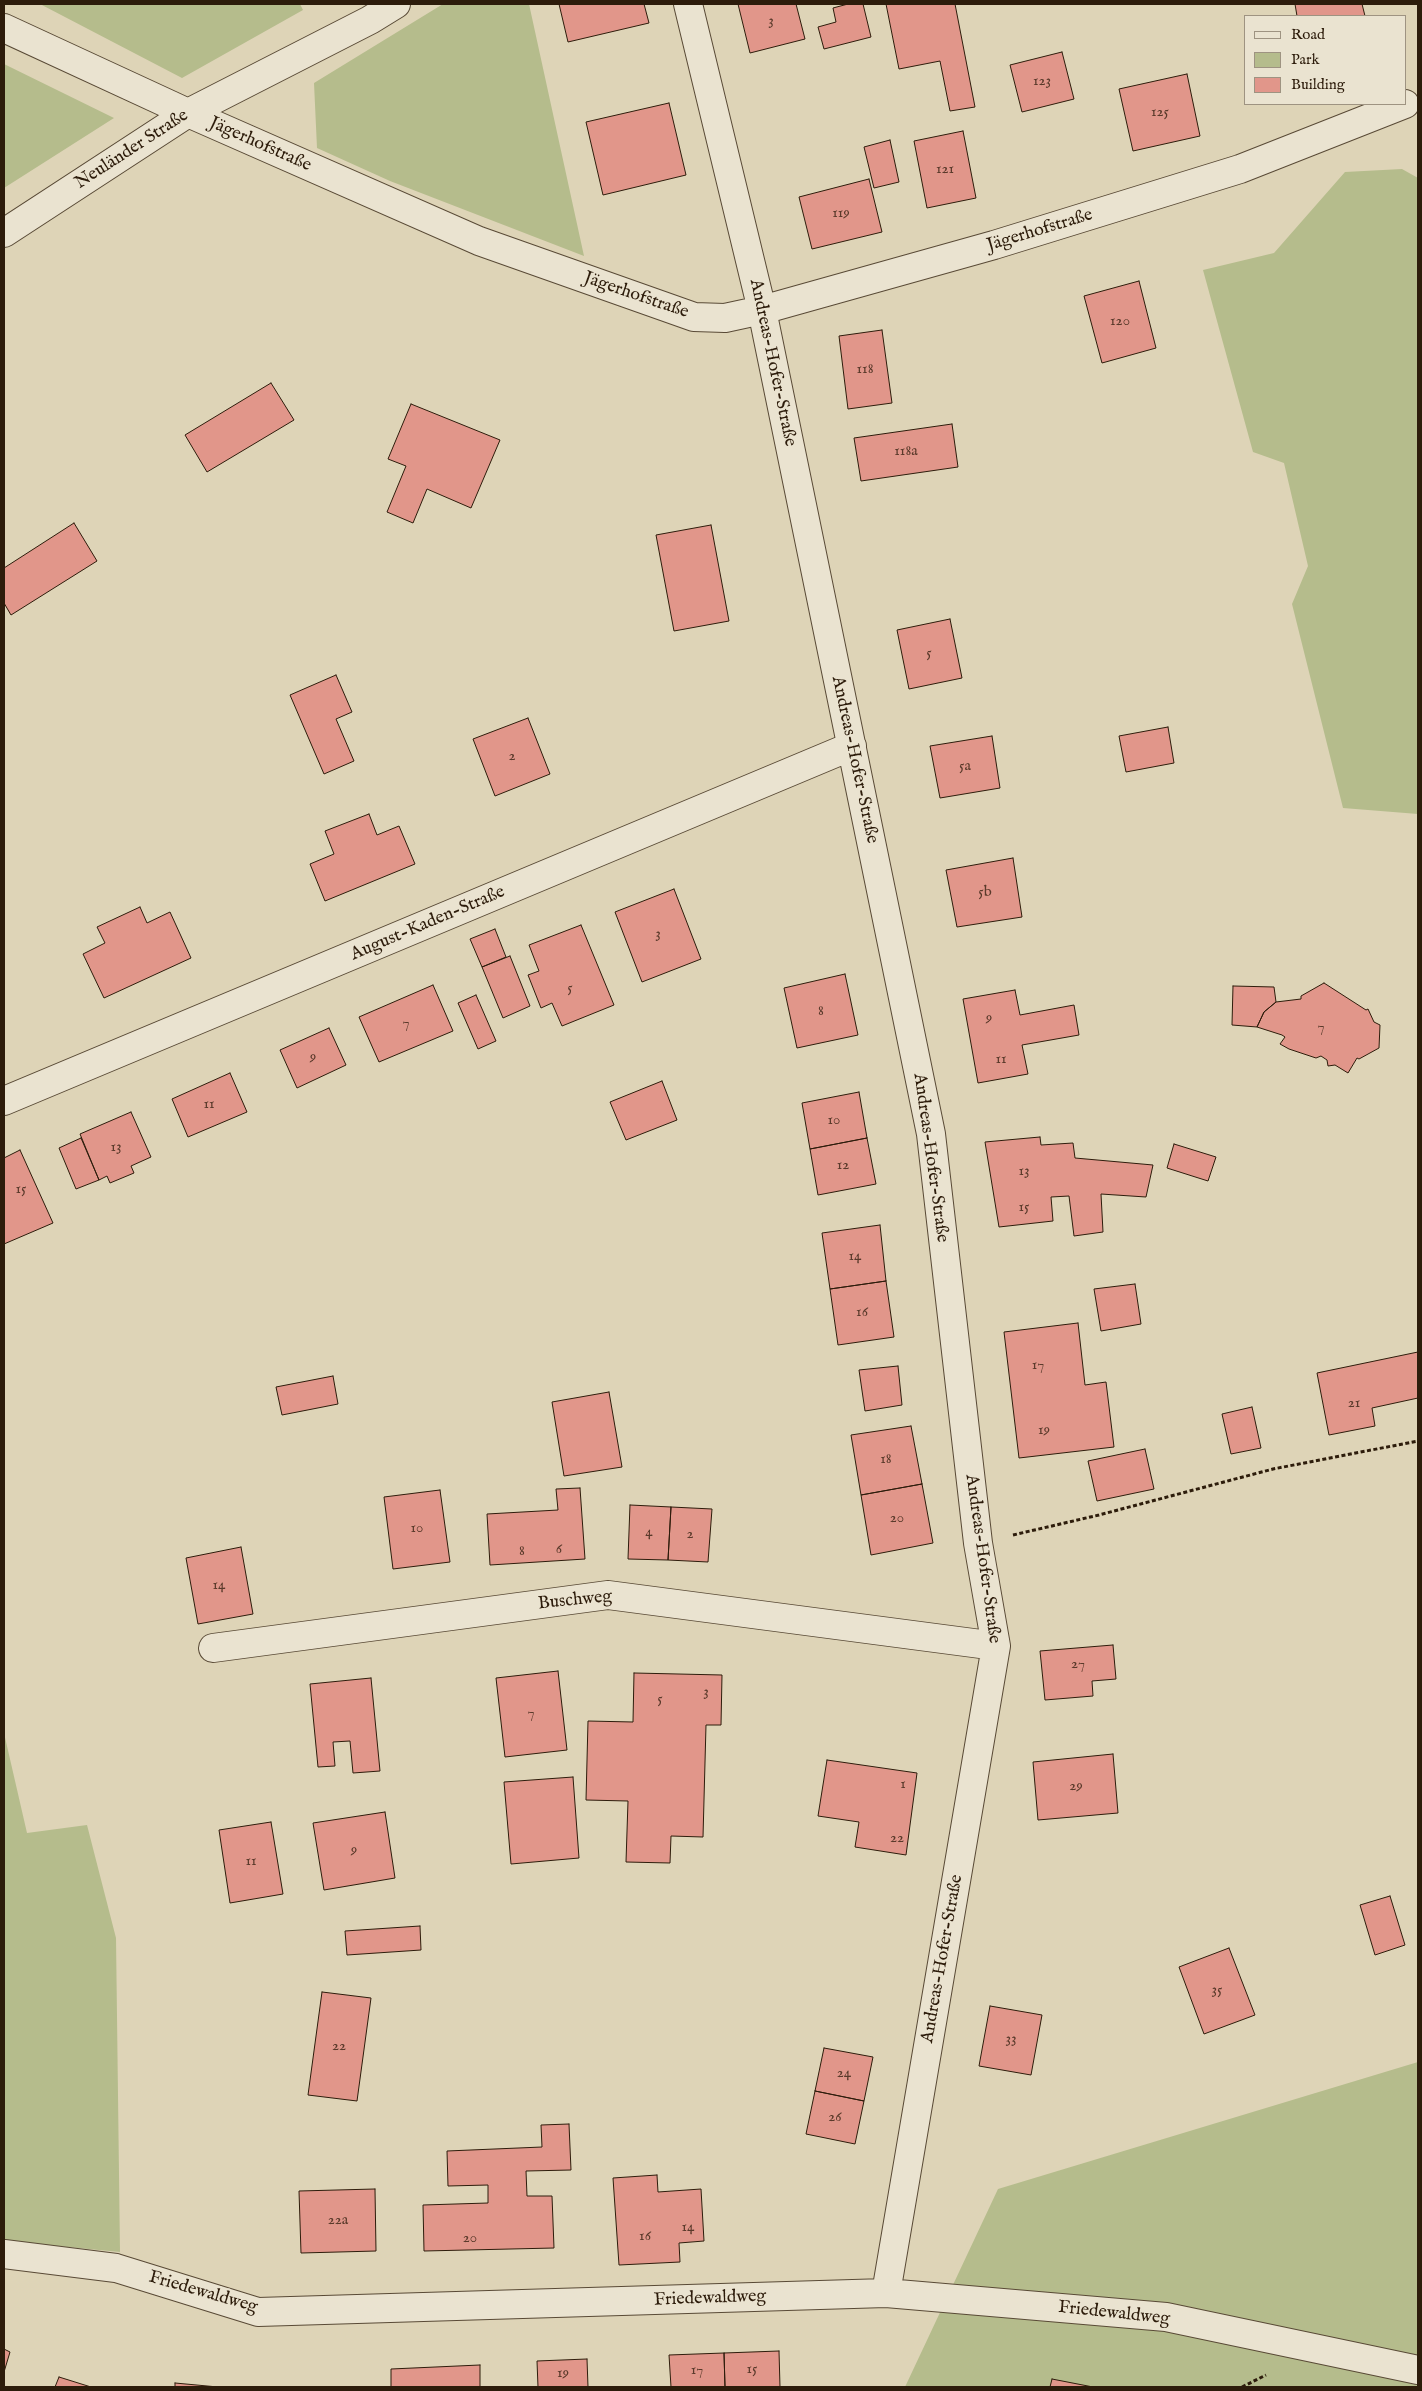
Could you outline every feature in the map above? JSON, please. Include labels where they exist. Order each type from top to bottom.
[{"type":"street","name":"Neuländer Straße","points":[[4,233],[188,113],[370,20],[396,4]]},
{"type":"street","name":"Andreas-Hofer-Straße","points":[[688,4],[762,310],[931,1134],[978,1543],[996,1646],[886,2294]]},
{"type":"street","name":"Jägerhofstraße","points":[[4,28],[188,113],[479,241],[694,317],[725,318],[762,310],[994,245],[1240,169],[1402,105]]},
{"type":"street","name":"August-Kaden-Straße","points":[[4,1102],[852,746]]},
{"type":"street","name":"Buschweg","points":[[213,1648],[608,1595],[996,1646]]},
{"type":"street","name":"Friedewaldweg","points":[[4,2254],[116,2268],[258,2312],[886,2294],[1166,2317],[1418,2370]]},
{"type":"path","points":[[978,1543],[1099,1515],[1273,1469],[1418,1441]]},
{"type":"green space","points":[[40,4],[300,4],[303,10],[182,78]]},
{"type":"green space","points":[[443,4],[529,4],[584,256],[390,181],[317,148],[314,83]]},
{"type":"green space","points":[[4,64],[114,118],[4,188]]},
{"type":"green space","points":[[1402,169],[1418,178],[1418,814],[1343,808],[1292,604],[1308,566],[1284,463],[1253,452],[1203,270],[1274,253],[1345,172]]},
{"type":"green space","points":[[4,1733],[27,1833],[87,1825],[116,1938],[120,2252],[4,2241]]},
{"type":"green space","points":[[1418,2062],[1418,2387],[905,2387],[998,2189]]},
{"type":"building","points":[[559,4],[644,4],[649,23],[568,42]]},
{"type":"building","points":[[738,4],[796,4],[805,39],[750,53]]},
{"type":"building","points":[[848,4],[863,4],[871,37],[824,49],[818,27],[836,22],[833,8]]},
{"type":"building","points":[[886,4],[955,4],[975,107],[950,111],[940,61],[899,69]]},
{"type":"building","points":[[1295,4],[1362,4],[1365,15],[1297,15]]},
{"type":"building","points":[[1062,52],[1074,99],[1022,112],[1010,65]]},
{"type":"building","points":[[1187,74],[1200,136],[1133,151],[1119,89]]},
{"type":"building","points":[[669,103],[686,175],[603,195],[586,122]]},
{"type":"building","points":[[963,131],[976,198],[927,208],[914,141]]},
{"type":"building","points":[[890,140],[899,182],[874,188],[864,147]]},
{"type":"building","points":[[869,179],[882,232],[812,249],[799,197]]},
{"type":"building","points":[[1139,281],[1156,348],[1102,363],[1084,296]]},
{"type":"building","points":[[882,330],[892,403],[848,409],[839,336]]},
{"type":"building","points":[[271,383],[294,420],[207,472],[185,435]]},
{"type":"building","points":[[411,404],[500,440],[471,508],[427,489],[413,523],[387,512],[406,466],[388,459]]},
{"type":"building","points":[[952,424],[958,467],[861,481],[854,438]]},
{"type":"building","points":[[74,523],[97,561],[11,615],[4,603],[4,568]]},
{"type":"building","points":[[711,525],[729,621],[674,631],[656,535]]},
{"type":"building","points":[[950,619],[962,678],[909,689],[897,630]]},
{"type":"building","points":[[336,675],[352,712],[336,719],[354,761],[324,774],[290,695]]},
{"type":"building","points":[[528,718],[550,774],[495,796],[473,739]]},
{"type":"building","points":[[1168,727],[1174,763],[1126,772],[1119,736]]},
{"type":"building","points":[[992,736],[1000,788],[940,798],[930,746]]},
{"type":"building","points":[[369,814],[377,835],[399,826],[415,864],[325,901],[310,864],[334,854],[325,831]]},
{"type":"building","points":[[1013,858],[1022,917],[957,927],[946,870]]},
{"type":"building","points":[[674,889],[701,959],[642,982],[615,912]]},
{"type":"building","points":[[140,907],[147,923],[170,912],[191,958],[104,998],[83,954],[105,943],[97,927]]},
{"type":"building","points":[[581,925],[614,1005],[562,1026],[552,1003],[541,1008],[528,975],[539,971],[529,945]]},
{"type":"building","points":[[495,929],[506,957],[482,967],[470,939]]},
{"type":"building","points":[[510,956],[530,1006],[503,1018],[482,967]]},
{"type":"building","points":[[845,974],[858,1035],[797,1048],[784,988]]},
{"type":"building","points":[[1324,983],[1366,1010],[1368,1009],[1374,1022],[1380,1025],[1379,1048],[1359,1059],[1357,1058],[1348,1073],[1335,1065],[1328,1066],[1327,1060],[1321,1056],[1316,1058],[1289,1049],[1280,1044],[1285,1037],[1257,1027],[1264,1012],[1276,1002],[1301,999],[1301,996]]},
{"type":"building","points":[[433,985],[453,1031],[379,1062],[359,1017]]},
{"type":"building","points":[[1233,986],[1274,987],[1276,1002],[1264,1012],[1257,1027],[1232,1025]]},
{"type":"building","points":[[1015,990],[1020,1015],[1074,1005],[1079,1035],[1022,1045],[1028,1074],[978,1083],[963,999]]},
{"type":"building","points":[[476,995],[496,1041],[478,1049],[458,1003]]},
{"type":"building","points":[[329,1028],[346,1065],[297,1088],[280,1050]]},
{"type":"building","points":[[230,1073],[247,1112],[188,1137],[172,1099]]},
{"type":"building","points":[[662,1081],[677,1120],[626,1140],[610,1102]]},
{"type":"building","points":[[859,1092],[867,1138],[810,1149],[802,1103]]},
{"type":"building","points":[[131,1112],[151,1157],[131,1166],[134,1173],[110,1183],[107,1176],[99,1180],[80,1134]]},
{"type":"building","points":[[1040,1137],[1041,1145],[1073,1143],[1075,1158],[1153,1165],[1146,1197],[1101,1194],[1103,1232],[1074,1236],[1069,1196],[1051,1197],[1053,1221],[999,1227],[985,1142]]},
{"type":"building","points":[[81,1138],[99,1180],[76,1189],[59,1148]]},
{"type":"building","points":[[867,1138],[876,1184],[818,1195],[810,1149]]},
{"type":"building","points":[[1174,1144],[1216,1157],[1208,1181],[1167,1168]]},
{"type":"building","points":[[20,1150],[53,1223],[4,1244],[4,1158]]},
{"type":"building","points":[[880,1225],[886,1281],[830,1289],[822,1233]]},
{"type":"building","points":[[886,1281],[894,1337],[838,1345],[830,1289]]},
{"type":"building","points":[[1135,1284],[1141,1324],[1101,1331],[1094,1289]]},
{"type":"building","points":[[1078,1323],[1085,1385],[1106,1382],[1114,1447],[1019,1458],[1004,1332]]},
{"type":"building","points":[[1418,1352],[1418,1398],[1372,1408],[1375,1426],[1329,1435],[1317,1373]]},
{"type":"building","points":[[898,1366],[902,1405],[865,1411],[859,1370]]},
{"type":"building","points":[[333,1376],[338,1404],[282,1415],[276,1387]]},
{"type":"building","points":[[609,1392],[622,1467],[564,1476],[552,1402]]},
{"type":"building","points":[[1252,1407],[1261,1448],[1231,1454],[1222,1414]]},
{"type":"building","points":[[911,1426],[922,1484],[861,1495],[851,1435]]},
{"type":"building","points":[[1145,1449],[1154,1489],[1097,1501],[1088,1461]]},
{"type":"building","points":[[922,1484],[933,1543],[871,1555],[861,1495]]},
{"type":"building","points":[[580,1488],[585,1559],[490,1565],[487,1514],[558,1510],[556,1489]]},
{"type":"building","points":[[440,1490],[450,1562],[393,1569],[384,1497]]},
{"type":"building","points":[[630,1505],[671,1507],[668,1560],[628,1559]]},
{"type":"building","points":[[671,1507],[712,1509],[708,1562],[668,1560]]},
{"type":"building","points":[[241,1547],[253,1614],[198,1624],[186,1558]]},
{"type":"building","points":[[1113,1645],[1116,1679],[1092,1681],[1093,1696],[1045,1700],[1040,1651]]},
{"type":"building","points":[[558,1671],[567,1750],[505,1757],[496,1678]]},
{"type":"building","points":[[634,1673],[722,1675],[721,1725],[706,1725],[703,1837],[671,1836],[670,1863],[626,1862],[628,1801],[586,1800],[588,1721],[633,1722]]},
{"type":"building","points":[[371,1678],[380,1771],[353,1773],[350,1741],[333,1742],[335,1766],[318,1767],[310,1684]]},
{"type":"building","points":[[1113,1754],[1118,1813],[1038,1820],[1033,1762]]},
{"type":"building","points":[[827,1760],[917,1773],[906,1855],[855,1847],[859,1822],[818,1816]]},
{"type":"building","points":[[573,1777],[579,1858],[511,1864],[504,1782]]},
{"type":"building","points":[[385,1812],[395,1878],[324,1890],[313,1823]]},
{"type":"building","points":[[271,1822],[283,1894],[230,1903],[219,1830]]},
{"type":"building","points":[[1390,1896],[1405,1945],[1375,1955],[1360,1905]]},
{"type":"building","points":[[420,1926],[421,1950],[347,1955],[345,1931]]},
{"type":"building","points":[[1229,1948],[1255,2015],[1204,2034],[1179,1967]]},
{"type":"building","points":[[322,1992],[371,1998],[357,2101],[308,2095]]},
{"type":"building","points":[[990,2006],[1042,2015],[1031,2075],[979,2066]]},
{"type":"building","points":[[824,2048],[873,2057],[864,2101],[815,2091]]},
{"type":"building","points":[[815,2091],[864,2101],[855,2144],[806,2134]]},
{"type":"building","points":[[569,2124],[571,2170],[526,2171],[527,2196],[552,2196],[554,2248],[424,2251],[423,2205],[488,2203],[488,2185],[448,2186],[447,2151],[542,2147],[541,2125]]},
{"type":"building","points":[[657,2175],[658,2192],[701,2189],[704,2241],[679,2243],[680,2262],[619,2265],[613,2178]]},
{"type":"building","points":[[375,2189],[376,2251],[301,2253],[299,2191]]},
{"type":"building","points":[[4,2349],[10,2352],[4,2372]]},
{"type":"building","points":[[779,2351],[780,2387],[725,2387],[724,2353]]},
{"type":"building","points":[[724,2353],[725,2387],[671,2387],[669,2355]]},
{"type":"building","points":[[587,2359],[588,2387],[538,2387],[537,2361]]},
{"type":"building","points":[[480,2365],[480,2387],[391,2387],[391,2369]]},
{"type":"building","points":[[59,2377],[91,2387],[55,2387]]},
{"type":"building","points":[[1052,2379],[1093,2387],[1050,2387]]},
{"type":"building","points":[[175,2383],[218,2387],[175,2387]]}]
